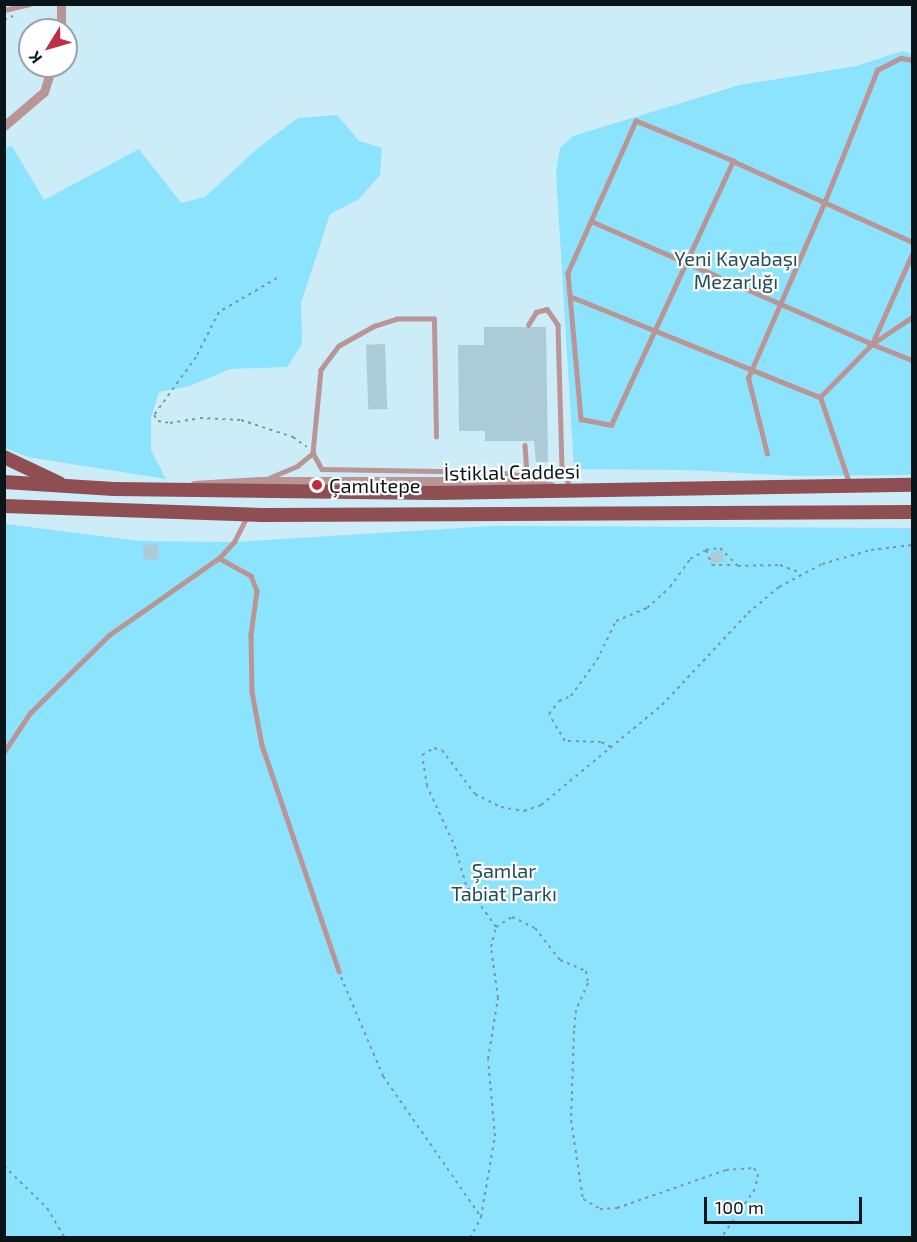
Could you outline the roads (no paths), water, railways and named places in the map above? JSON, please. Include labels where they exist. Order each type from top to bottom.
[{"type":"main road","points":[[4,457],[66,486]]},
{"type":"main road","name":"İstiklal Caddesi","points":[[4,482],[152,489],[435,493],[912,485]]},
{"type":"main road","points":[[4,506],[248,515],[912,512]]},
{"type":"street","points":[[4,126],[44,92],[48,78]]},
{"type":"street","points":[[152,489],[260,481],[547,485],[574,490]]},
{"type":"lane","points":[[4,10],[29,4]]},
{"type":"lane","points":[[767,454],[748,378],[751,369],[825,201],[877,70],[901,58],[912,60]]},
{"type":"lane","points":[[733,161],[688,264],[611,425],[580,420],[572,297],[568,273],[636,121],[733,161],[825,201],[912,242]]},
{"type":"lane","points":[[591,221],[912,360]]},
{"type":"lane","points":[[872,344],[912,254]]},
{"type":"lane","points":[[572,297],[820,397],[850,486]]},
{"type":"lane","points":[[528,325],[536,312],[547,309],[558,325],[562,468],[564,478],[574,490]]},
{"type":"lane","points":[[820,397],[872,344],[912,317]]},
{"type":"lane","points":[[436,436],[434,319],[397,319],[352,336],[321,370],[313,453],[317,464],[328,471],[495,472],[526,476],[547,485]]},
{"type":"lane","points":[[525,445],[526,476]]},
{"type":"lane","points":[[260,481],[288,471],[313,453]]},
{"type":"lane","points":[[4,752],[30,713],[109,635],[219,558],[234,542],[248,515]]},
{"type":"lane","points":[[219,558],[251,576],[257,591],[251,635],[252,692],[262,745],[339,971]]},
{"type":"place","name":"Çamlıtepe","points":[[317,485]]},
{"type":"park label","name":"Yeni Kayabaşı Mezarlığı","points":[[736,270]]},
{"type":"park label","name":"Şamlar Tabiat Parkı","points":[[504,882]]}]
